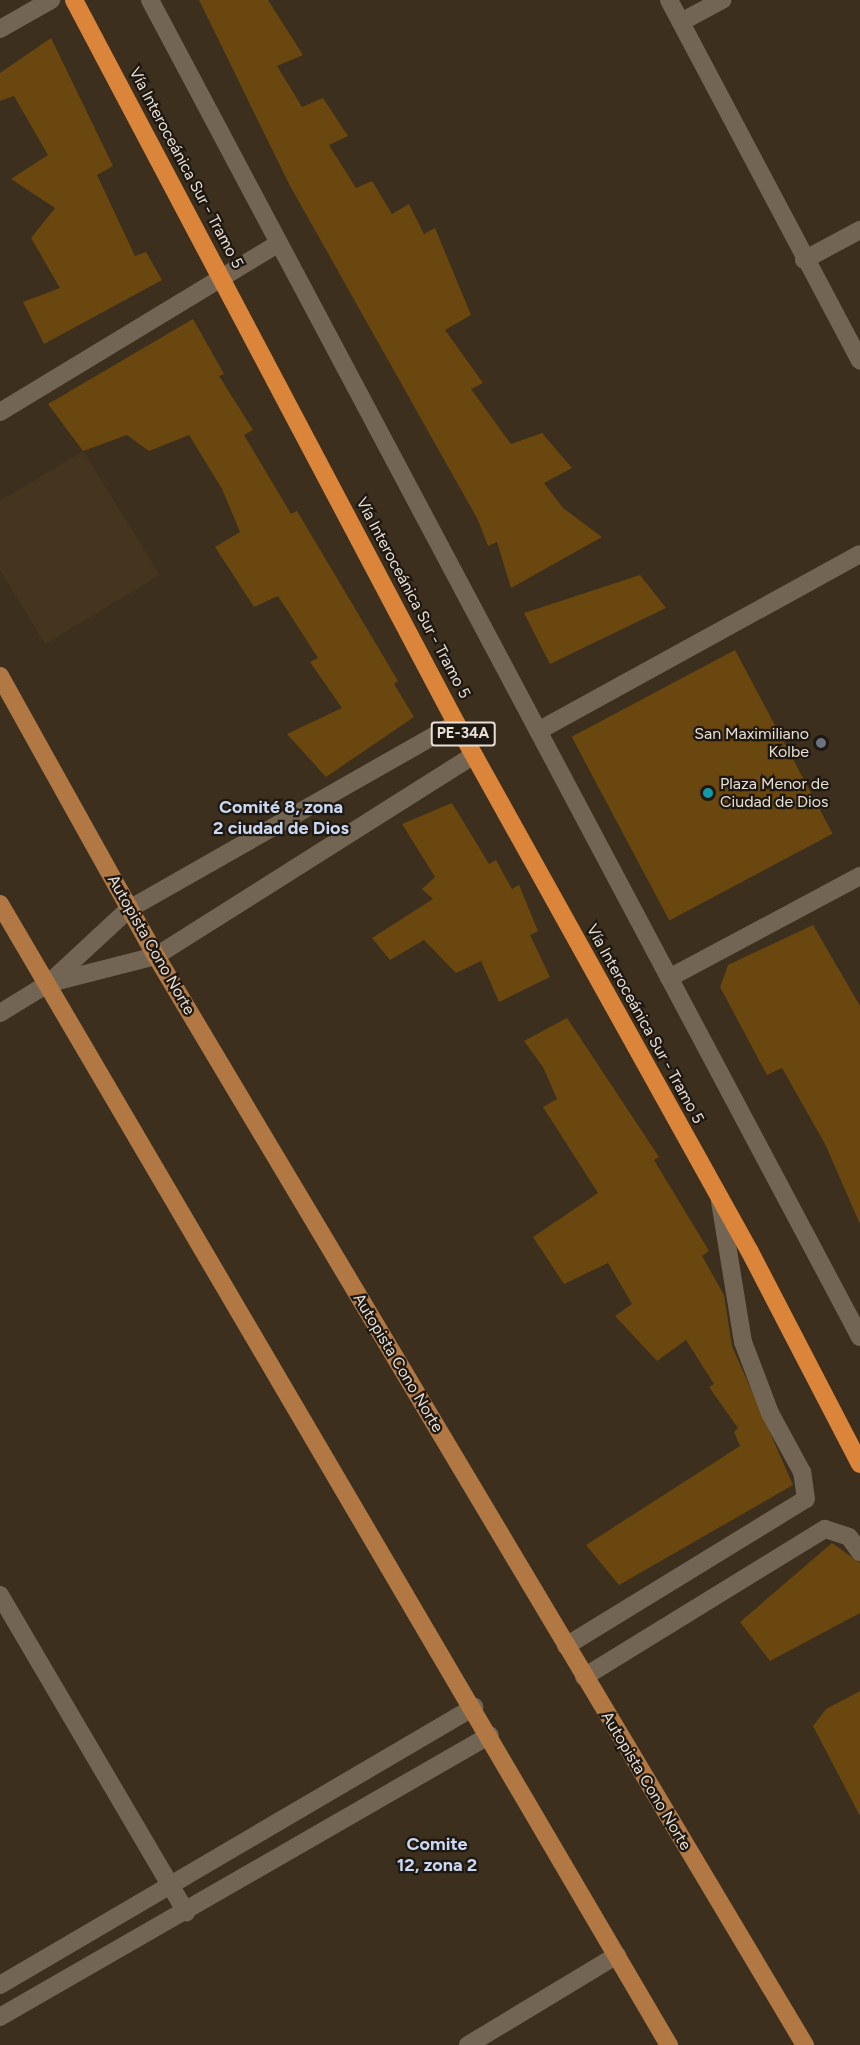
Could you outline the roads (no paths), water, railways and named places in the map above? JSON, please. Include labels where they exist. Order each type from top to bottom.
[{"type":"highway","name":"Vía Interoceánica Sur - Tramo 5","points":[[74,0],[222,275],[456,723],[719,1197],[860,1464]]},
{"type":"main road","name":"Autopista Cono Norte","points":[[0,676],[156,956],[805,2045]]},
{"type":"main road","points":[[0,904],[49,983],[474,1707],[669,2045]]},
{"type":"street","points":[[0,29],[51,0]]},
{"type":"street","points":[[150,0],[860,1337]]},
{"type":"street","points":[[669,0],[804,260],[860,361]]},
{"type":"street","points":[[681,22],[722,0]]},
{"type":"street","points":[[804,260],[860,230]]},
{"type":"street","points":[[0,411],[222,275],[279,243]]},
{"type":"street","points":[[538,731],[860,554]]},
{"type":"street","points":[[0,1013],[49,983],[129,909],[456,723]]},
{"type":"street","points":[[49,983],[156,956],[474,755]]},
{"type":"street","points":[[669,978],[860,876]]},
{"type":"street","points":[[566,1646],[806,1499],[802,1472],[770,1413],[743,1342],[719,1197]]},
{"type":"street","points":[[584,1677],[825,1529],[849,1537],[860,1552]]},
{"type":"street","points":[[0,1595],[186,1912]]},
{"type":"street","points":[[0,1985],[474,1707]]},
{"type":"street","points":[[0,2017],[490,1735]]},
{"type":"street","points":[[468,2045],[617,1955]]},
{"type":"place","name":"San Maximiliano Kolbe","points":[[821,743]]},
{"type":"place","name":"Plaza Menor de Ciudad de Dios","points":[[708,793]]},
{"type":"district","name":"Comité 8, zona 2 ciudad de Dios","points":[[281,818]]},
{"type":"district","name":"Comite 12, zona 2","points":[[437,1855]]}]
